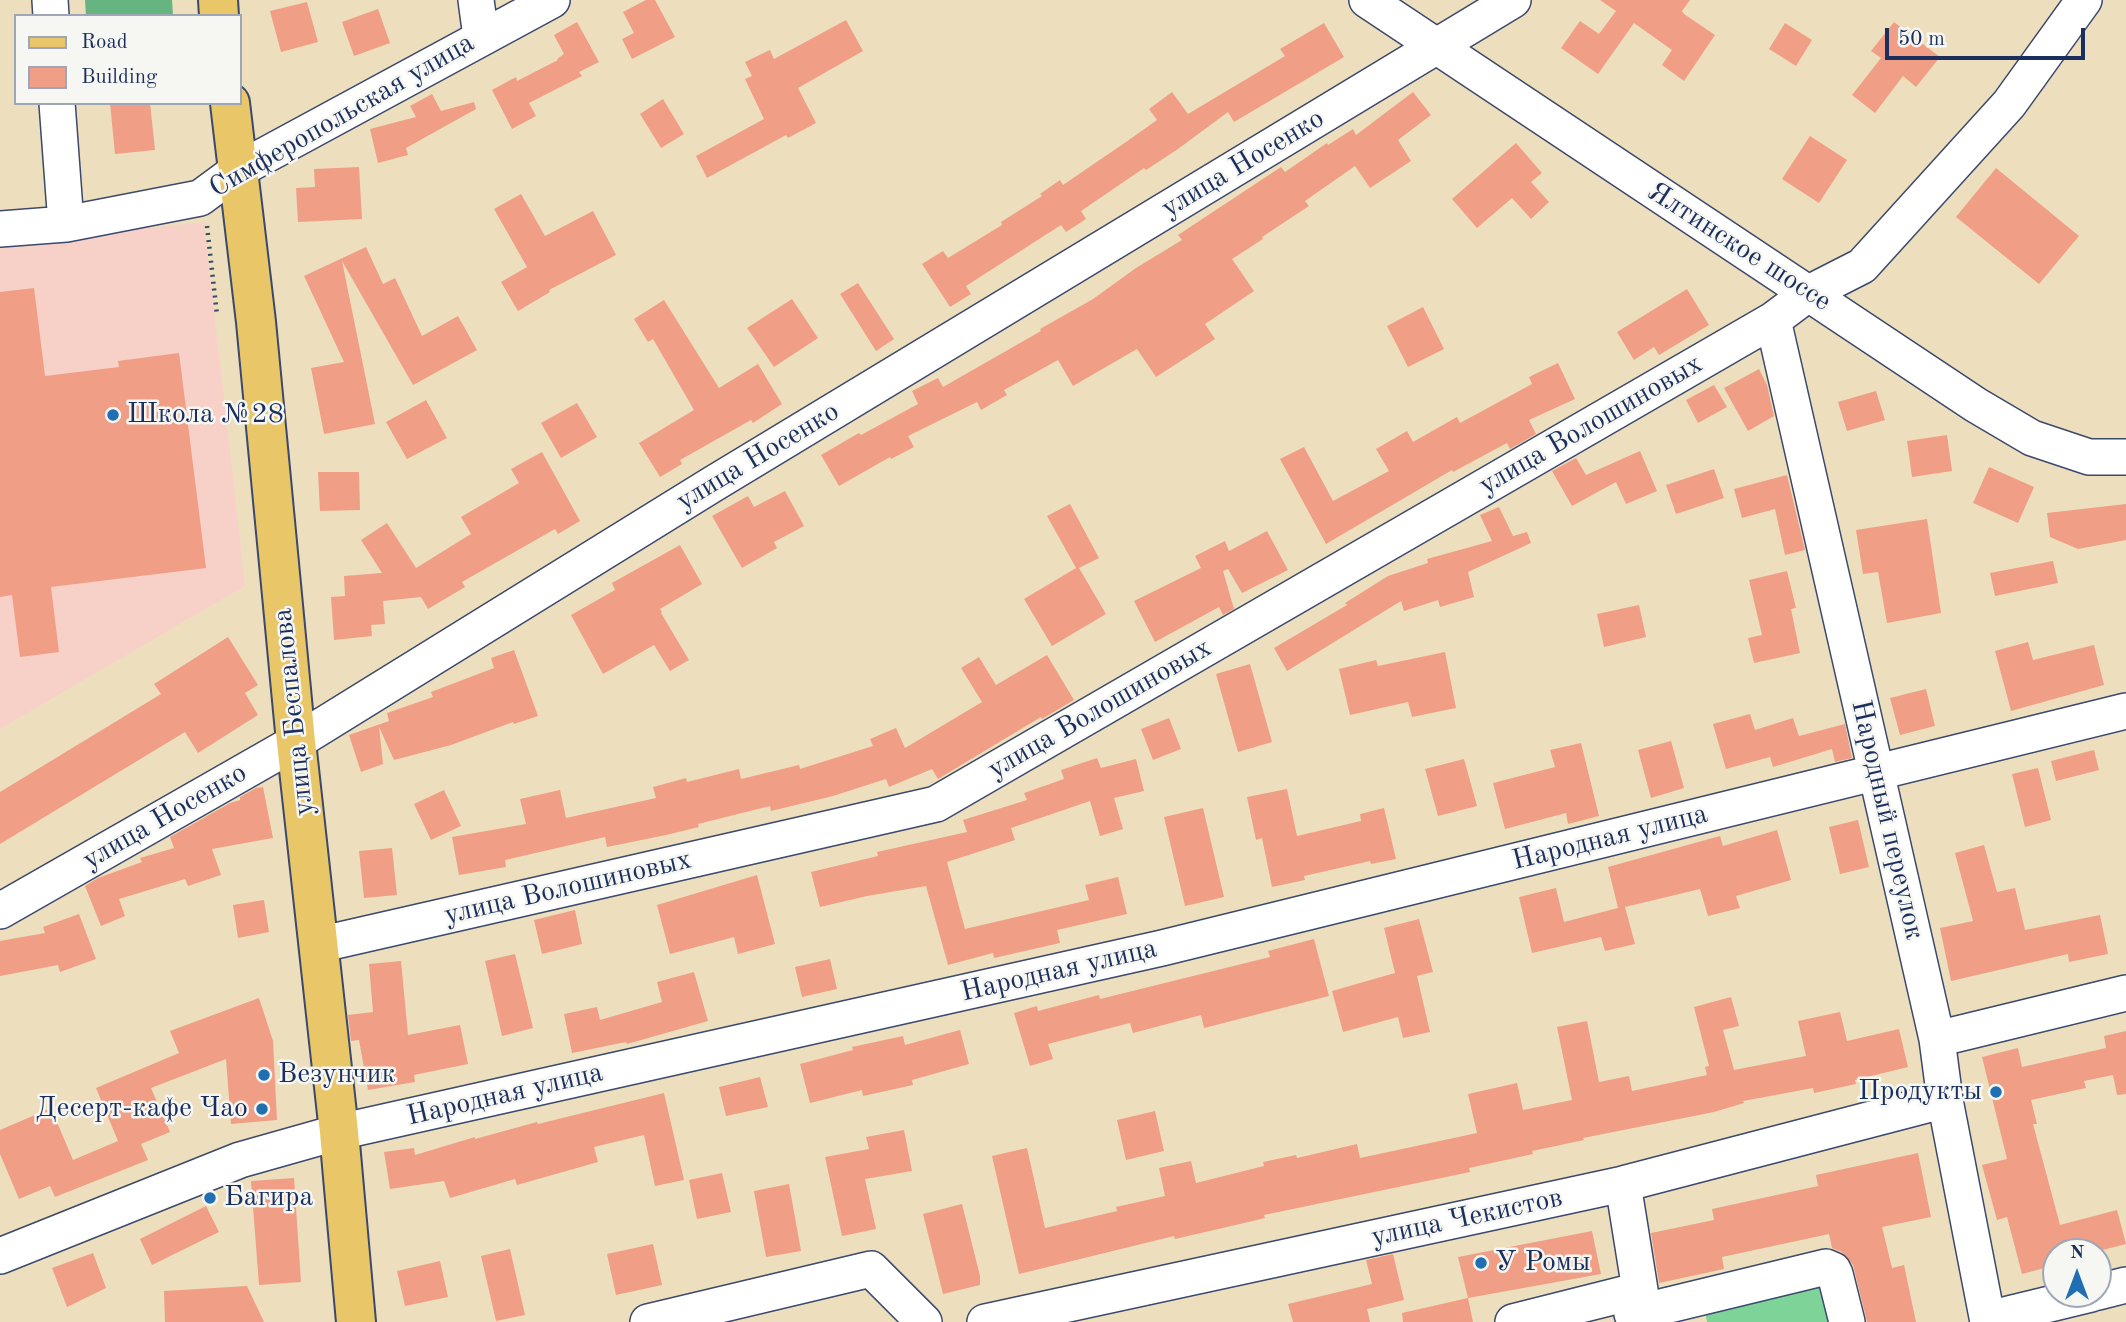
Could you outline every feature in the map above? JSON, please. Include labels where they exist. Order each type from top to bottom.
[{"type":"main road","name":"улица Беспалова","points":[[230,105],[257,336],[356,1322]]},
{"type":"street","points":[[476,0],[481,37]]},
{"type":"street","name":"Симферопольская улица","points":[[0,229],[66,224],[200,198],[238,170],[552,0]]},
{"type":"street","name":"Ялтинское шоссе","points":[[1367,0],[1976,405],[2032,438],[2089,457],[2126,457]]},
{"type":"street","name":"улица Носенко","points":[[0,911],[296,742],[713,484],[1513,0]]},
{"type":"street","name":"улица Волошиновых","points":[[318,945],[936,804],[1773,320],[1810,293],[1861,266],[2009,104],[2084,0]]},
{"type":"street","points":[[57,105],[66,224]]},
{"type":"street","name":"Народный переулок","points":[[1773,320],[1937,1039],[1945,1100],[1988,1321]]},
{"type":"street","name":"Народная улица","points":[[0,1255],[240,1160],[339,1132],[1162,948],[2126,711]]},
{"type":"street","points":[[1937,1039],[2126,993]]},
{"type":"street","name":"улица Чекистов","points":[[985,1322],[1623,1184],[1945,1100]]},
{"type":"street","points":[[1623,1184],[1635,1309]]},
{"type":"street","points":[[1513,1322],[1635,1309],[1826,1267],[1835,1274],[1847,1322]]},
{"type":"street","points":[[648,1322],[871,1269],[924,1322]]},
{"type":"street","points":[[1988,1321],[2042,1307]]},
{"type":"shaded area","name":"Школа №28","points":[[204,222],[245,586],[0,729],[0,243]]},
{"type":"green space","points":[[85,0],[172,0],[173,14],[86,14]]},
{"type":"green space","points":[[1828,1274],[1838,1322],[1707,1322],[1703,1301]]},
{"type":"building","points":[[646,0],[655,0],[675,37],[632,59],[622,39],[634,33],[623,12]]},
{"type":"building","points":[[1600,0],[1690,0],[1682,11],[1684,14],[1715,35],[1684,81],[1662,65],[1672,50],[1634,23],[1598,74],[1561,48],[1580,21],[1599,34],[1616,11]]},
{"type":"building","points":[[307,2],[318,42],[281,52],[270,11]]},
{"type":"building","points":[[378,9],[390,43],[354,56],[342,22]]},
{"type":"building","points":[[846,20],[863,51],[798,88],[816,123],[788,138],[786,135],[707,178],[696,156],[764,119],[745,79],[752,76],[745,62],[770,50],[774,59]]},
{"type":"building","points":[[577,22],[599,62],[579,72],[582,76],[529,103],[536,116],[512,129],[492,90],[516,77],[517,81],[558,60],[564,54],[554,35]]},
{"type":"building","points":[[1894,22],[1940,57],[1916,87],[1903,76],[1875,113],[1852,95],[1881,58],[1871,51]]},
{"type":"building","points":[[1324,23],[1344,57],[1234,122],[1228,112],[1178,149],[1146,170],[1144,168],[1081,211],[1086,219],[1066,232],[1061,225],[966,286],[971,294],[950,307],[922,264],[943,251],[948,258],[1002,225],[1001,222],[1042,196],[1040,194],[1060,180],[1063,185],[1126,142],[1157,120],[1149,109],[1172,92],[1188,114],[1285,56],[1280,49]]},
{"type":"building","points":[[1785,23],[1812,40],[1796,66],[1769,49]]},
{"type":"building","points":[[1413,92],[1431,115],[1398,140],[1411,161],[1370,188],[1355,166],[1305,201],[1309,206],[1232,259],[1254,291],[1205,324],[1215,339],[1156,377],[1137,349],[1073,386],[1058,360],[1004,390],[1007,395],[981,410],[977,402],[908,436],[914,447],[891,459],[890,457],[839,486],[821,455],[918,404],[912,391],[938,378],[943,387],[1041,331],[1040,329],[1093,299],[1182,240],[1178,235],[1281,167],[1285,172],[1353,129],[1356,135]]},
{"type":"building","points":[[432,94],[441,111],[474,102],[476,109],[406,148],[408,155],[378,163],[370,129],[416,117],[410,106]]},
{"type":"building","points":[[663,99],[684,134],[661,148],[640,114]]},
{"type":"building","points":[[110,105],[150,105],[155,150],[115,154]]},
{"type":"building","points":[[1810,136],[1847,160],[1819,203],[1782,179]]},
{"type":"building","points":[[1516,143],[1542,173],[1531,182],[1549,202],[1531,219],[1512,198],[1477,228],[1452,199]]},
{"type":"building","points":[[359,167],[362,219],[298,222],[296,188],[315,187],[314,169]]},
{"type":"building","points":[[1996,168],[2079,236],[2039,284],[1956,217]]},
{"type":"building","points":[[521,194],[545,236],[593,211],[616,255],[549,290],[550,292],[518,311],[501,282],[527,267],[494,209]]},
{"type":"building","points":[[366,247],[383,284],[395,278],[422,336],[458,316],[477,350],[413,385],[342,261],[375,424],[324,434],[311,368],[344,362],[304,276]]},
{"type":"building","points":[[858,283],[894,339],[876,351],[840,294]]},
{"type":"building","points":[[34,288],[45,376],[119,367],[118,361],[179,353],[206,568],[51,587],[59,652],[20,657],[12,595],[0,597],[0,292]]},
{"type":"building","points":[[1687,289],[1709,325],[1659,355],[1654,347],[1634,360],[1617,332]]},
{"type":"building","points":[[792,299],[818,338],[774,367],[747,328]]},
{"type":"building","points":[[664,300],[719,388],[758,364],[782,404],[753,423],[751,420],[680,460],[682,464],[660,477],[639,443],[694,410],[653,339],[648,342],[634,319]]},
{"type":"building","points":[[1423,307],[1444,349],[1408,367],[1387,326]]},
{"type":"building","points":[[1558,363],[1575,399],[1529,420],[1536,434],[1510,449],[1507,443],[1453,472],[1452,470],[1326,544],[1280,459],[1304,447],[1333,501],[1389,471],[1376,449],[1407,431],[1413,442],[1457,417],[1460,423],[1532,384],[1529,377]]},
{"type":"building","points":[[1759,369],[1767,385],[1774,416],[1748,431],[1724,388]]},
{"type":"building","points":[[1714,385],[1727,407],[1698,423],[1686,400]]},
{"type":"building","points":[[1876,391],[1885,420],[1847,431],[1838,402]]},
{"type":"building","points":[[426,400],[447,438],[407,459],[386,422]]},
{"type":"building","points":[[577,403],[597,437],[561,458],[541,423]]},
{"type":"building","points":[[1947,435],[1952,471],[1912,477],[1907,441]]},
{"type":"building","points":[[1640,451],[1657,491],[1626,504],[1616,482],[1572,506],[1552,471],[1576,458],[1586,475]]},
{"type":"building","points":[[542,452],[580,521],[558,534],[555,529],[462,582],[465,587],[428,609],[421,597],[383,601],[385,624],[371,625],[372,636],[334,640],[331,597],[345,596],[344,576],[382,573],[361,540],[387,523],[416,568],[471,534],[461,517],[519,483],[511,469]]},
{"type":"building","points":[[1989,467],[2034,487],[2018,523],[1973,503]]},
{"type":"building","points":[[1714,469],[1724,498],[1676,514],[1666,485]]},
{"type":"building","points":[[318,472],[359,472],[360,510],[320,511]]},
{"type":"building","points":[[1787,475],[1805,550],[1785,555],[1775,509],[1742,518],[1734,489]]},
{"type":"building","points":[[785,491],[804,526],[774,542],[777,548],[742,568],[712,516],[748,496],[754,507]]},
{"type":"building","points":[[1070,504],[1099,558],[1079,568],[1106,614],[1052,646],[1024,599],[1076,568],[1047,516]]},
{"type":"building","points":[[2126,504],[2126,540],[2078,549],[2050,537],[2047,513]]},
{"type":"building","points":[[1499,507],[1513,536],[1527,532],[1531,543],[1468,572],[1474,597],[1440,607],[1438,600],[1404,611],[1401,601],[1287,671],[1274,648],[1347,605],[1345,603],[1388,576],[1428,563],[1427,559],[1492,541],[1480,515]]},
{"type":"building","points":[[1927,519],[1941,613],[1887,623],[1878,572],[1863,574],[1856,530]]},
{"type":"building","points":[[1267,531],[1288,570],[1242,593],[1228,569],[1223,571],[1234,609],[1223,615],[1219,607],[1155,642],[1134,601],[1201,568],[1195,556],[1225,541],[1229,551]]},
{"type":"building","points":[[680,545],[702,584],[660,609],[689,660],[670,671],[654,645],[603,674],[571,615],[615,590],[612,583]]},
{"type":"building","points":[[2053,561],[2058,583],[1995,596],[1990,573]]},
{"type":"building","points":[[1787,571],[1796,608],[1791,609],[1800,653],[1754,663],[1748,638],[1762,635],[1749,580]]},
{"type":"building","points":[[1639,605],[1646,637],[1604,647],[1597,614]]},
{"type":"building","points":[[228,637],[258,685],[245,693],[258,715],[198,753],[185,732],[0,844],[0,792],[161,694],[154,684]]},
{"type":"building","points":[[2028,642],[2033,660],[2094,645],[2104,685],[2011,711],[1995,651]]},
{"type":"building","points":[[514,650],[538,716],[514,724],[513,722],[451,745],[394,760],[379,727],[383,764],[361,772],[349,735],[389,721],[387,713],[433,697],[431,692],[494,668],[491,658]]},
{"type":"building","points":[[1445,652],[1456,708],[1412,717],[1408,702],[1350,715],[1339,669],[1376,660],[1378,666]]},
{"type":"building","points":[[1047,655],[1074,700],[938,779],[932,769],[889,787],[886,779],[833,796],[771,811],[770,806],[666,835],[607,847],[605,837],[505,860],[506,867],[459,875],[452,837],[526,824],[520,799],[560,790],[566,818],[656,798],[653,787],[686,778],[687,782],[739,769],[741,779],[799,765],[800,769],[873,746],[870,739],[896,728],[905,748],[982,702],[961,668],[979,657],[996,685]]},
{"type":"building","points":[[1250,664],[1272,742],[1238,752],[1216,674]]},
{"type":"building","points":[[1926,689],[1935,726],[1900,735],[1890,698]]},
{"type":"building","points":[[1750,714],[1755,730],[1793,718],[1799,736],[1845,724],[1852,758],[1835,762],[1832,749],[1773,767],[1770,757],[1726,769],[1713,724]]},
{"type":"building","points":[[1169,718],[1181,749],[1153,760],[1141,729]]},
{"type":"building","points":[[1671,741],[1684,788],[1651,798],[1638,750]]},
{"type":"building","points":[[1581,743],[1599,816],[1568,824],[1566,813],[1505,829],[1493,783],[1555,767],[1550,750]]},
{"type":"building","points":[[2094,750],[2099,770],[2056,781],[2051,761]]},
{"type":"building","points":[[1097,758],[1101,768],[1136,759],[1144,791],[1114,798],[1123,829],[1100,836],[1090,801],[1011,828],[1015,840],[947,862],[965,929],[1089,900],[1085,885],[1118,877],[1127,914],[1057,930],[1060,943],[994,958],[993,953],[948,965],[926,886],[820,907],[811,872],[878,856],[877,852],[967,832],[963,820],[1027,800],[1024,793],[1064,779],[1061,770]]},
{"type":"building","points":[[1464,759],[1477,806],[1438,816],[1425,769]]},
{"type":"building","points":[[2038,768],[2051,820],[2025,827],[2012,774]]},
{"type":"building","points":[[263,787],[273,838],[212,849],[221,875],[188,886],[185,879],[119,899],[125,916],[101,926],[85,886],[98,878],[142,862],[140,858],[174,848],[170,837],[240,800],[240,797],[256,788]]},
{"type":"building","points":[[1287,789],[1297,836],[1361,821],[1360,814],[1384,808],[1396,859],[1371,864],[1370,861],[1304,876],[1305,880],[1272,887],[1262,838],[1256,840],[1247,797]]},
{"type":"building","points":[[444,790],[461,826],[431,840],[414,804]]},
{"type":"building","points":[[1203,808],[1224,897],[1185,906],[1164,817]]},
{"type":"building","points":[[1858,820],[1869,867],[1840,874],[1829,827]]},
{"type":"building","points":[[1777,830],[1791,880],[1736,896],[1740,908],[1708,916],[1700,889],[1625,907],[1635,944],[1605,951],[1601,937],[1532,953],[1519,897],[1556,888],[1564,922],[1618,908],[1608,867],[1720,836],[1723,846]]},
{"type":"building","points":[[1984,845],[1997,892],[2015,888],[2025,930],[2100,915],[2108,954],[2069,962],[2068,954],[1951,981],[1940,928],[1973,921],[1955,853]]},
{"type":"building","points":[[392,848],[397,895],[364,898],[359,851]]},
{"type":"building","points":[[757,875],[775,944],[738,954],[734,937],[670,954],[657,905]]},
{"type":"building","points":[[264,900],[269,932],[238,938],[233,905]]},
{"type":"building","points":[[575,910],[582,944],[542,954],[534,920]]},
{"type":"building","points":[[79,914],[96,959],[60,972],[58,965],[0,976],[0,941],[45,933],[43,927]]},
{"type":"building","points":[[1419,919],[1433,972],[1417,976],[1430,1032],[1403,1038],[1398,1017],[1343,1032],[1332,991],[1395,973],[1384,928]]},
{"type":"building","points":[[1314,939],[1329,996],[1204,1028],[1201,1015],[1133,1033],[1130,1023],[1048,1044],[1053,1059],[1030,1066],[1014,1013],[1037,1006],[1038,1011],[1099,995],[1100,999],[1270,957],[1268,951]]},
{"type":"building","points":[[515,954],[533,1028],[502,1036],[485,961]]},
{"type":"building","points":[[830,959],[837,989],[802,997],[795,967]]},
{"type":"building","points":[[401,961],[408,1035],[460,1025],[468,1064],[414,1075],[415,1082],[368,1090],[359,1040],[351,1041],[348,1015],[373,1012],[369,964]]},
{"type":"building","points":[[694,972],[708,1021],[627,1044],[626,1042],[572,1053],[564,1014],[597,1007],[600,1020],[662,1002],[657,982]]},
{"type":"building","points":[[1731,997],[1739,1026],[1723,1030],[1734,1070],[1806,1056],[1798,1021],[1840,1012],[1847,1041],[1899,1029],[1908,1067],[1855,1080],[1856,1084],[1814,1093],[1813,1088],[1743,1101],[1744,1103],[1714,1112],[1532,1151],[1533,1154],[1469,1168],[1470,1172],[1264,1215],[1265,1218],[1175,1239],[1174,1236],[1019,1274],[992,1156],[1027,1148],[1045,1228],[1117,1211],[1116,1207],[1165,1196],[1159,1168],[1191,1161],[1196,1183],[1264,1166],[1263,1162],[1296,1155],[1297,1158],[1357,1144],[1360,1158],[1477,1133],[1468,1094],[1517,1083],[1523,1110],[1572,1100],[1557,1027],[1587,1021],[1599,1082],[1629,1076],[1632,1091],[1707,1075],[1705,1067],[1709,1066],[1694,1007]]},
{"type":"building","points":[[259,998],[273,1041],[277,1120],[231,1124],[226,1059],[151,1088],[170,1132],[141,1144],[148,1160],[55,1197],[50,1186],[19,1199],[0,1154],[0,1130],[51,1108],[73,1160],[118,1141],[96,1088],[179,1053],[170,1031]]},
{"type":"building","points":[[960,1030],[969,1064],[912,1080],[913,1085],[863,1096],[862,1090],[810,1103],[800,1064],[853,1050],[852,1047],[903,1036],[905,1045]]},
{"type":"building","points":[[2126,1031],[2126,1094],[2117,1095],[2113,1075],[2084,1081],[2086,1088],[2031,1100],[2037,1124],[2033,1124],[2060,1225],[2117,1210],[2126,1244],[2112,1248],[2112,1238],[2042,1238],[2042,1269],[2022,1274],[2007,1217],[1997,1220],[1982,1165],[2007,1159],[1982,1057],[2018,1048],[2022,1067],[2106,1048],[2104,1036]]},
{"type":"building","points":[[760,1077],[768,1107],[726,1116],[719,1087]]},
{"type":"building","points":[[664,1093],[684,1180],[655,1186],[644,1135],[594,1147],[598,1162],[517,1185],[515,1179],[450,1198],[444,1181],[390,1189],[384,1152],[414,1148],[415,1155],[475,1137]]},
{"type":"building","points":[[1155,1111],[1164,1151],[1126,1160],[1117,1120]]},
{"type":"building","points":[[904,1130],[912,1171],[865,1179],[876,1229],[842,1236],[825,1157],[869,1149],[866,1137]]},
{"type":"building","points":[[1918,1153],[1931,1217],[1882,1227],[1892,1268],[1904,1265],[1916,1322],[1867,1322],[1853,1265],[1842,1252],[1832,1248],[1829,1234],[1722,1257],[1724,1269],[1659,1283],[1651,1233],[1714,1220],[1712,1209],[1818,1186],[1816,1175]]},
{"type":"building","points":[[722,1173],[731,1212],[697,1219],[689,1180]]},
{"type":"building","points":[[294,1178],[301,1282],[259,1285],[251,1181]]},
{"type":"building","points":[[789,1184],[801,1251],[766,1257],[754,1191]]},
{"type":"building","points":[[962,1204],[980,1285],[943,1294],[923,1214]]},
{"type":"building","points":[[206,1206],[219,1232],[152,1265],[140,1239]]},
{"type":"building","points":[[1592,1231],[1601,1274],[1468,1298],[1458,1257]]},
{"type":"building","points":[[653,1244],[662,1285],[616,1295],[607,1254]]},
{"type":"building","points":[[510,1249],[525,1315],[496,1321],[481,1256]]},
{"type":"building","points":[[93,1253],[106,1288],[67,1307],[52,1268]]},
{"type":"building","points":[[1393,1254],[1404,1300],[1367,1309],[1370,1322],[1293,1322],[1288,1304],[1372,1284],[1366,1260]]},
{"type":"building","points":[[440,1261],[448,1297],[405,1306],[397,1271]]},
{"type":"building","points":[[247,1286],[264,1322],[165,1322],[164,1291]]},
{"type":"building","points":[[1468,1298],[1473,1322],[1403,1322],[1402,1313]]},
{"type":"place","name":"Школа №28","points":[[113,415]]},
{"type":"place","name":"Везунчик","points":[[264,1075]]},
{"type":"place","name":"Продукты","points":[[1996,1092]]},
{"type":"place","name":"Десерт-кафе Чао","points":[[262,1109]]},
{"type":"place","name":"Багира","points":[[210,1198]]},
{"type":"place","name":"У Ромы","points":[[1481,1263]]}]
